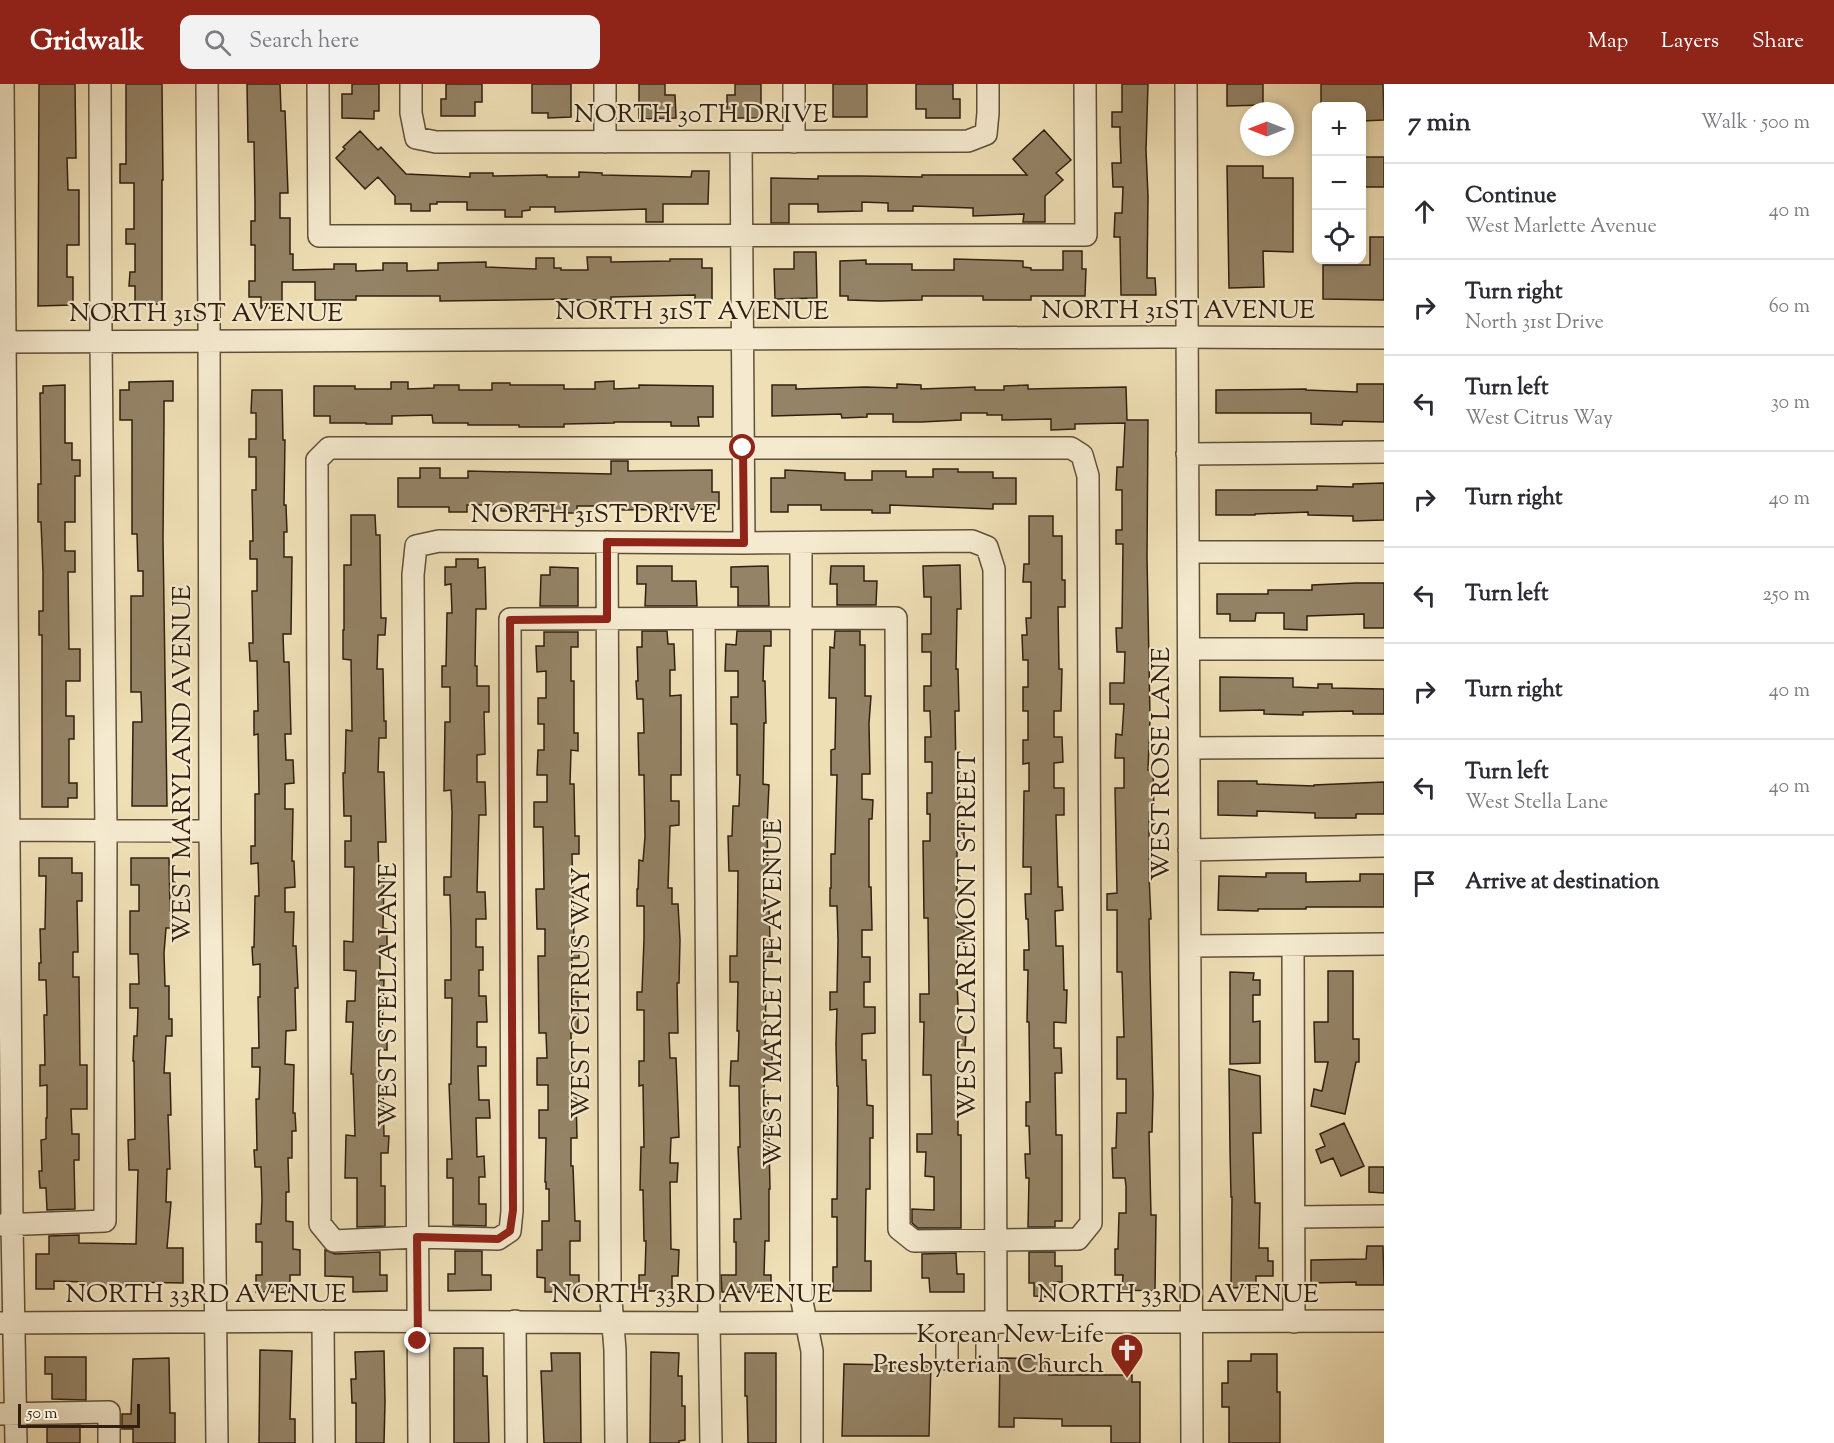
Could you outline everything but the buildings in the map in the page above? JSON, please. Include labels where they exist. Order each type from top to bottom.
[{"type":"street","points":[[3,84],[6,1225],[8,1414],[16,1443]]},
{"type":"street","points":[[6,1225],[105,1221],[106,831],[100,84]]},
{"type":"street","name":"WEST MARYLAND AVENUE","points":[[207,84],[210,831],[217,1443]]},
{"type":"street","points":[[318,84],[319,236],[1086,235],[1085,84]]},
{"type":"street","name":"NORTH 30TH DRIVE","points":[[411,84],[411,113],[416,138],[436,142],[968,141],[986,134],[988,84]]},
{"type":"street","points":[[605,84],[605,142]]},
{"type":"street","points":[[794,84],[794,142]]},
{"type":"street","name":"WEST ROSE LANE","points":[[1185,84],[1191,1443]]},
{"type":"street","points":[[741,142],[744,543]]},
{"type":"street","name":"NORTH 31ST AVENUE","points":[[3,342],[1384,338]]},
{"type":"street","points":[[329,448],[743,448],[1071,448],[1082,455],[1088,476],[1091,1223],[1078,1239],[914,1240],[899,1229],[896,618],[510,620],[513,1210],[510,1231],[498,1239],[417,1237],[334,1241],[320,1224],[317,460],[329,448]]},
{"type":"street","points":[[1188,454],[1384,452]]},
{"type":"street","name":"NORTH 31ST DRIVE","points":[[416,546],[439,540],[744,543],[972,541],[987,548]]},
{"type":"street","name":"WEST CITRUS WAY","points":[[607,542],[610,1288],[615,1350],[616,1443]]},
{"type":"street","name":"WEST MARLETTE AVENUE","points":[[801,543],[801,1297],[812,1351],[812,1443]]},
{"type":"street","name":"WEST STELLA LANE","points":[[416,546],[413,587],[419,1443]]},
{"type":"street","name":"WEST CLAREMONT STREET","points":[[987,548],[994,569],[996,1240],[992,1323],[987,1362]]},
{"type":"street","points":[[1188,552],[1384,552]]},
{"type":"street","points":[[704,619],[711,1443]]},
{"type":"street","points":[[1189,650],[1384,649]]},
{"type":"street","points":[[1189,748],[1384,747]]},
{"type":"street","points":[[4,830],[210,831]]},
{"type":"street","points":[[1189,850],[1384,846]]},
{"type":"street","points":[[1190,946],[1384,944]]},
{"type":"street","points":[[1293,945],[1294,1322]]},
{"type":"street","points":[[1295,1217],[1384,1216]]},
{"type":"street","points":[[323,1321],[324,1443]]},
{"type":"street","points":[[515,1321],[516,1443]]},
{"type":"street","name":"NORTH 33RD AVENUE","points":[[7,1323],[1384,1322]]},
{"type":"street","points":[[947,1323],[947,1359]]},
{"type":"street","points":[[8,1414],[109,1412],[109,1443]]},
{"type":"place","name":"Korean New Life Presbyterian Church","points":[[1127,1379]]},
{"type":"route","points":[[418,1341],[417,1237],[498,1239],[510,1231],[513,1210],[510,620],[607,619],[607,542],[744,543],[743,448]]}]
